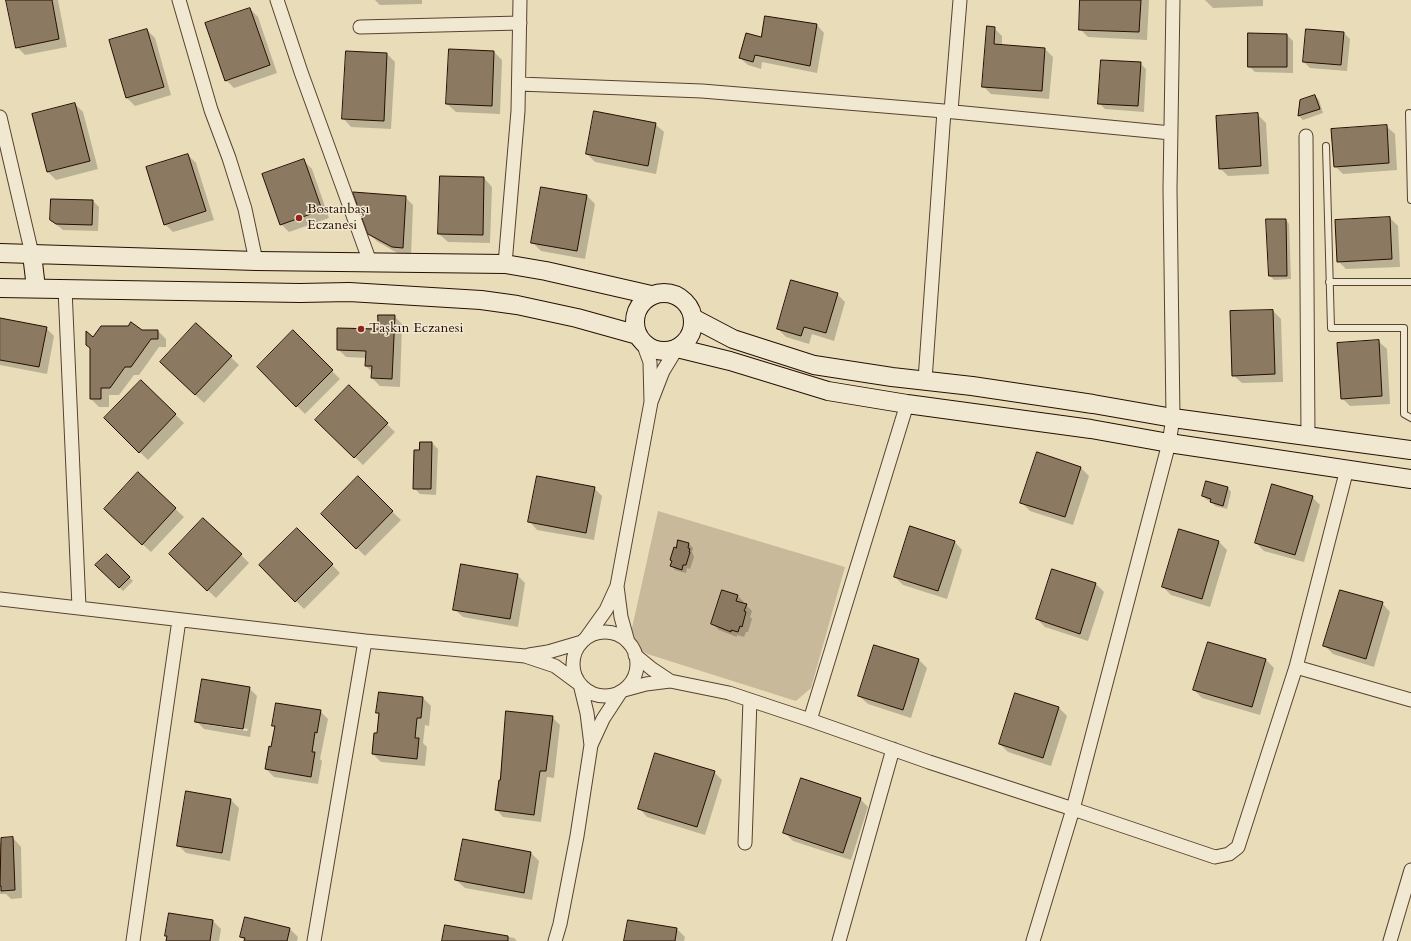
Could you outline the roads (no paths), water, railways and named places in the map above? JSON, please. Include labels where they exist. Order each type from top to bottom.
[{"type":"main road","points":[[0,253],[256,261],[506,264],[546,271],[651,295],[669,293],[678,296],[688,304],[693,318],[693,327],[690,336],[677,348],[668,351],[659,351],[651,348],[640,339],[577,318],[517,305],[439,297],[349,292],[300,293],[0,288]]},
{"type":"main road","points":[[32,254],[36,288]]},
{"type":"main road","points":[[640,339],[635,326],[635,317],[641,304],[651,295]]},
{"type":"main road","points":[[693,318],[733,339],[814,365],[972,386],[1093,404],[1173,418],[1411,450]]},
{"type":"main road","points":[[677,348],[730,361],[828,391],[907,404],[1091,429],[1169,443],[1411,479]]},
{"type":"street","points":[[179,0],[210,110],[229,158],[245,209],[256,261]]},
{"type":"street","points":[[276,0],[303,80],[370,262]]},
{"type":"street","points":[[506,264],[518,111],[520,0]]},
{"type":"street","points":[[925,380],[948,111],[960,0]]},
{"type":"street","points":[[1033,941],[1073,809],[1169,443],[1173,418],[1170,197],[1173,0]]},
{"type":"street","points":[[360,27],[520,23]]},
{"type":"street","points":[[519,84],[702,91],[948,111],[1171,133]]},
{"type":"street","points":[[0,117],[32,254]]},
{"type":"street","points":[[1306,136],[1308,437]]},
{"type":"street","points":[[65,289],[79,607]]},
{"type":"street","points":[[555,941],[560,924],[578,836],[591,745],[587,713],[579,683],[573,670],[573,659],[576,649],[606,610],[617,586],[650,402],[650,362],[640,339]]},
{"type":"street","points":[[650,402],[663,371],[677,348]]},
{"type":"street","points":[[810,720],[907,404]]},
{"type":"street","points":[[591,745],[603,719],[622,691],[646,684],[670,681],[729,693],[1215,857],[1229,854],[1238,847],[1241,840],[1296,667],[1347,469]]},
{"type":"street","points":[[0,599],[365,641],[525,656],[554,666],[579,683],[584,689],[593,695],[604,697],[613,696],[629,686],[635,674],[637,660],[628,642],[621,617],[617,586]]},
{"type":"street","points":[[132,941],[179,620]]},
{"type":"street","points":[[525,656],[548,652],[584,640],[593,634],[604,632],[615,633],[628,642]]},
{"type":"street","points":[[314,941],[365,641]]},
{"type":"street","points":[[635,654],[652,669],[670,681]]},
{"type":"street","points":[[1296,667],[1411,700]]},
{"type":"street","points":[[745,843],[750,700]]},
{"type":"street","points":[[838,941],[893,749]]},
{"type":"street","points":[[1390,941],[1411,870]]},
{"type":"street","points":[[559,941],[560,924]]},
{"type":"lane","points":[[1409,114],[1411,200]]},
{"type":"lane","points":[[1326,146],[1331,328],[1404,328],[1404,414],[1411,418]]},
{"type":"lane","points":[[1329,282],[1411,282]]},
{"type":"place","name":"Bostanbaşı Eczanesi","points":[[299,218]]},
{"type":"place","name":"Taşkın Eczanesi","points":[[361,329]]}]
